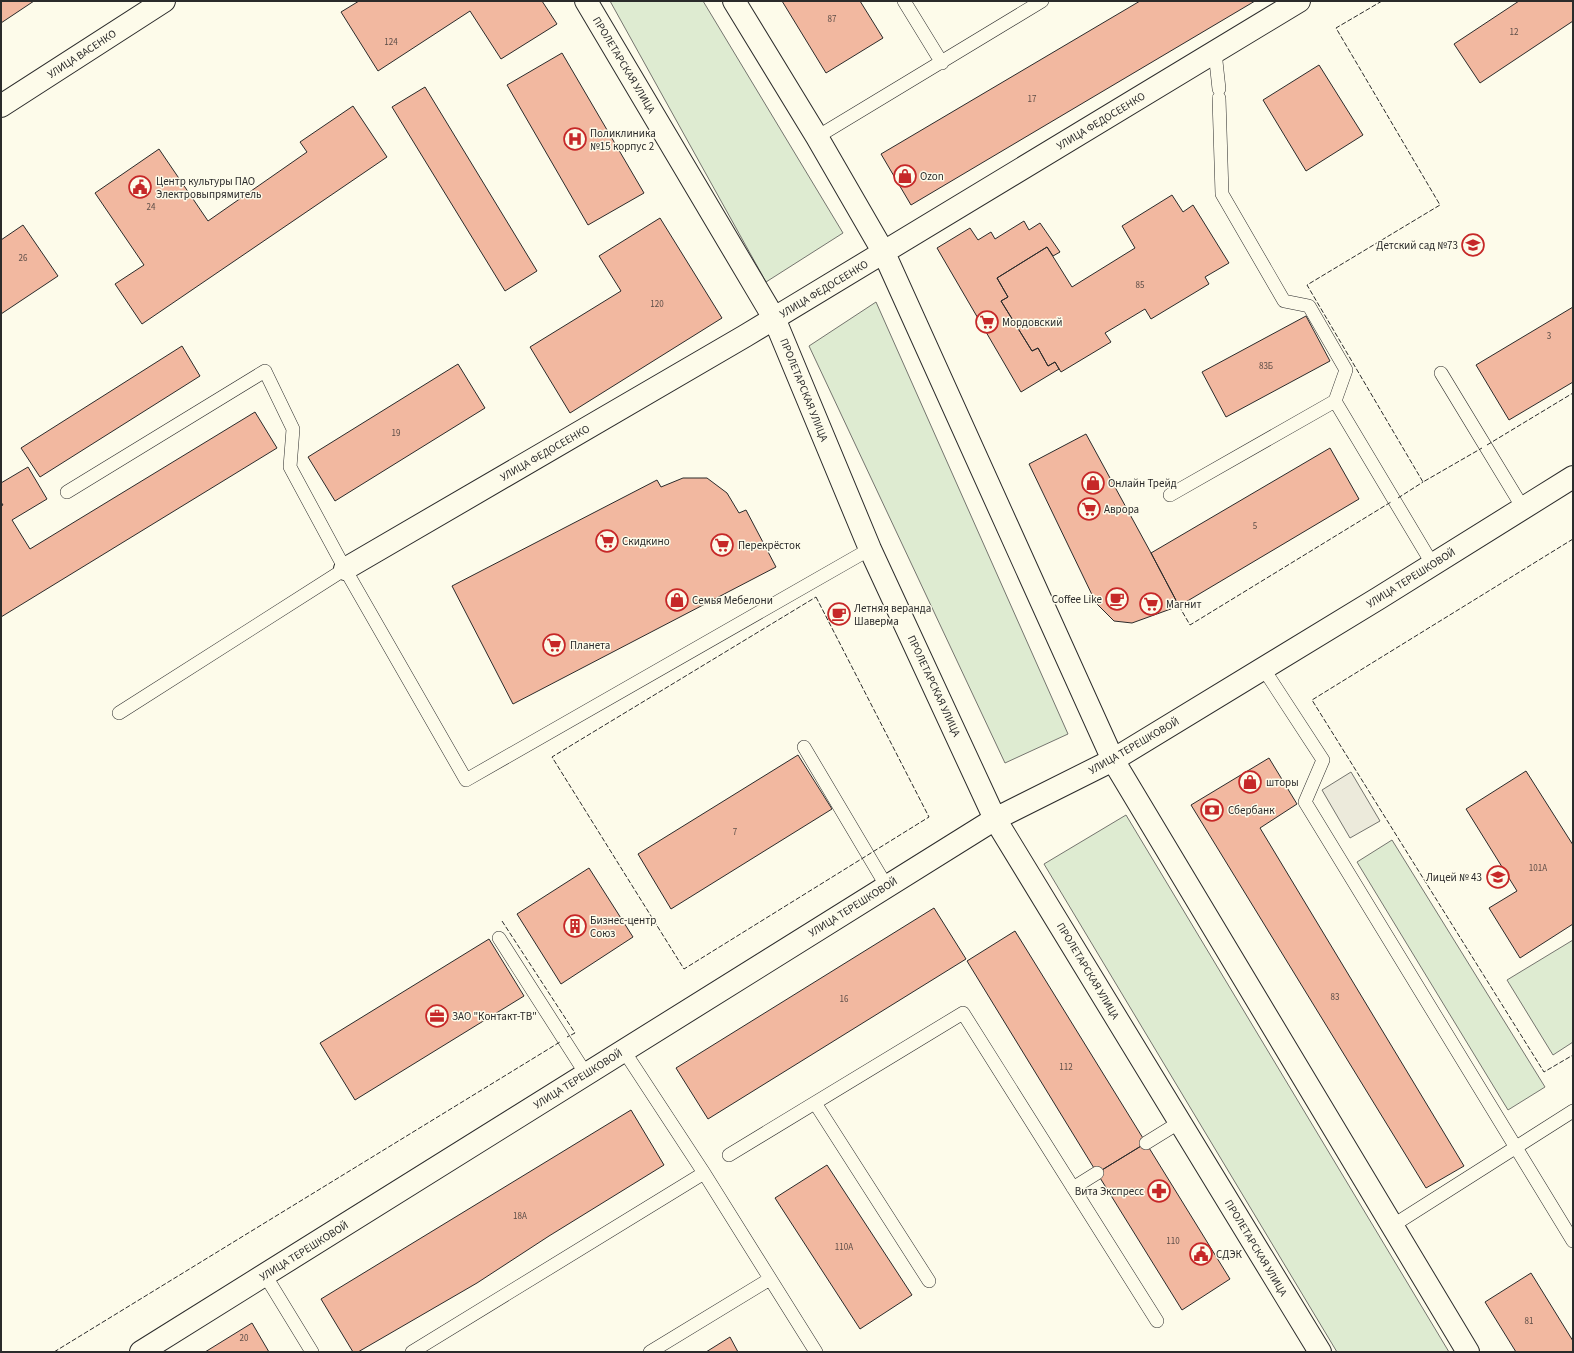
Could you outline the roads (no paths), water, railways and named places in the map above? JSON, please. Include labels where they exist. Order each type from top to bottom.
[{"type":"street","name":"УЛИЦА ВАСЕНКО","points":[[1,106],[164,1]]},
{"type":"street","name":"ПРОЛЕТАРСКАЯ УЛИЦА","points":[[586,1],[774,318],[870,549],[995,819],[1320,1352]]},
{"type":"street","points":[[734,1],[817,137],[884,253],[1113,760],[1468,1352]]},
{"type":"street","name":"УЛИЦА ФЕДОСЕЕНКО","points":[[345,569],[884,253],[1299,1]]},
{"type":"street","name":"УЛИЦА ТЕРЕШКОВОЙ","points":[[152,1349],[265,1275],[995,819],[1113,760],[1433,564],[1573,476]]},
{"type":"lane","points":[[904,1],[942,63]]},
{"type":"lane","points":[[817,137],[942,63],[1042,1]]},
{"type":"lane","points":[[1170,494],[1335,401],[1346,370],[1310,306],[1284,301],[1222,194],[1219,93],[1214,52]]},
{"type":"lane","points":[[67,492],[265,371],[293,429],[290,467],[345,569],[466,780],[870,549]]},
{"type":"lane","points":[[1441,373],[1523,508]]},
{"type":"lane","points":[[1335,401],[1433,564]]},
{"type":"lane","points":[[119,713],[345,569]]},
{"type":"lane","points":[[1263,668],[1323,760],[1306,802],[1573,1241]]},
{"type":"lane","points":[[804,747],[887,886]]},
{"type":"lane","points":[[499,938],[586,1074]]},
{"type":"lane","points":[[729,1155],[963,1013],[1157,1321]]},
{"type":"lane","points":[[624,1050],[704,1173],[816,1352]]},
{"type":"lane","points":[[815,1103],[929,1281]]},
{"type":"lane","points":[[1392,1226],[1573,1111]]},
{"type":"lane","points":[[1146,1143],[1180,1122]]},
{"type":"lane","points":[[1073,1188],[1097,1172]]},
{"type":"lane","points":[[412,1352],[704,1173]]},
{"type":"lane","points":[[265,1275],[312,1352]]},
{"type":"lane","points":[[650,1352],[770,1279]]},
{"type":"place","name":"Поликлиника №15 корпус 2","points":[[575,139]]},
{"type":"place","name":"Ozon","points":[[905,176]]},
{"type":"place","name":"Центр культуры ПАО Электровыпрямитель","points":[[140,187]]},
{"type":"place","name":"Детский сад №73","points":[[1473,245]]},
{"type":"place","name":"Мордовский","points":[[987,322]]},
{"type":"place","name":"Онлайн Трейд","points":[[1093,483]]},
{"type":"place","name":"Аврора","points":[[1089,509]]},
{"type":"place","name":"Скидкино","points":[[607,541]]},
{"type":"place","name":"Перекрёсток","points":[[722,545]]},
{"type":"place","name":"Coffee Like","points":[[1117,599]]},
{"type":"place","name":"Семья Мебелони","points":[[677,600]]},
{"type":"place","name":"Магнит","points":[[1151,604]]},
{"type":"place","name":"Летняя веранда Шаверма","points":[[839,614]]},
{"type":"place","name":"Планета","points":[[554,645]]},
{"type":"place","name":"шторы","points":[[1250,782]]},
{"type":"place","name":"Сбербанк","points":[[1212,810]]},
{"type":"place","name":"Лицей № 43","points":[[1498,877]]},
{"type":"place","name":"Бизнес-центр Союз","points":[[575,926]]},
{"type":"place","name":"ЗАО \"Контакт-ТВ\"","points":[[437,1016]]},
{"type":"place","name":"Вита Экспресс","points":[[1159,1191]]},
{"type":"place","name":"СДЭК","points":[[1201,1254]]}]
